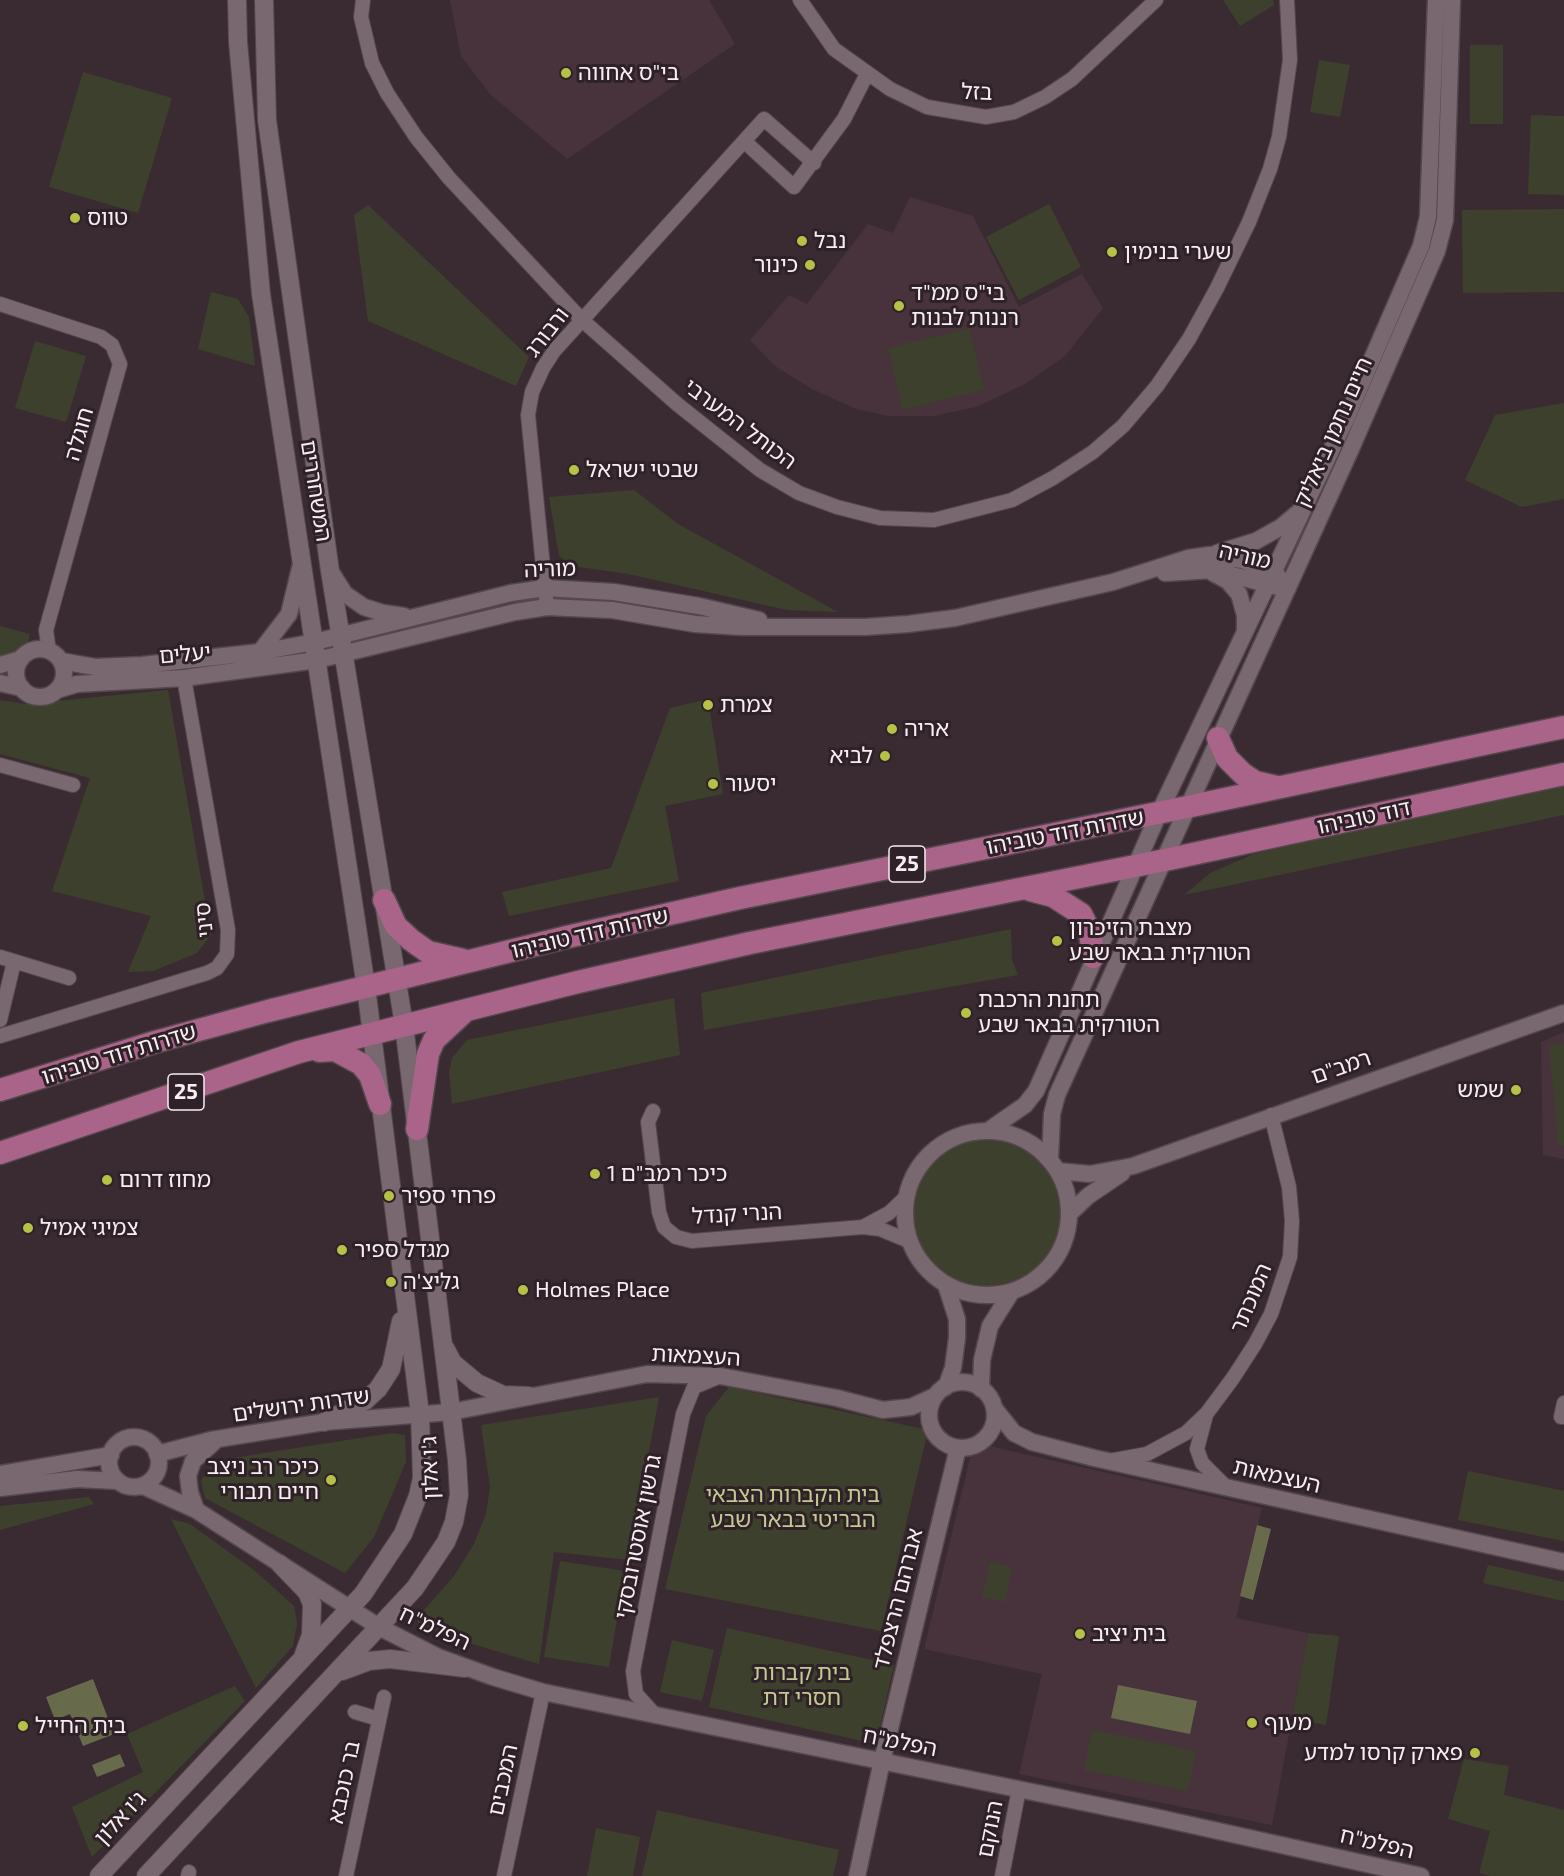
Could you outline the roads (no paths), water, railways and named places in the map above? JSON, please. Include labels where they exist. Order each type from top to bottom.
[{"type":"highway","name":"דוד טוביהו","points":[[1187,807],[1564,727]]},
{"type":"highway","points":[[1218,738],[1227,758],[1243,774],[1255,782],[1281,788]]},
{"type":"highway","name":"דוד טוביהו","points":[[1165,860],[1564,774]]},
{"type":"highway","name":"שדרות דוד טוביהו","points":[[0,1090],[155,1042],[471,961],[740,898],[1187,807]]},
{"type":"highway","name":"שדרות דוד טוביהו","points":[[0,1153],[299,1052],[372,1033],[718,950],[1165,860]]},
{"type":"highway","points":[[1022,888],[1053,896],[1076,908],[1086,921],[1093,957]]},
{"type":"highway","points":[[384,900],[396,926],[428,952],[444,958],[471,961]]},
{"type":"highway","points":[[417,1129],[423,1074],[434,1040],[467,1010]]},
{"type":"highway","points":[[299,1052],[335,1050],[349,1055],[370,1075],[380,1104]]},
{"type":"main road","name":"המשחררים","points":[[237,0],[238,42],[261,294],[366,987]]},
{"type":"main road","name":"המשחררים","points":[[264,0],[267,120],[330,572],[397,980]]},
{"type":"main road","name":"ג'ו אלון","points":[[146,1876],[379,1627],[432,1566],[454,1522],[459,1495],[451,1412],[405,1025],[397,980]]},
{"type":"main road","name":"ג'ו אלון","points":[[99,1876],[350,1609],[389,1558],[418,1496],[423,1458],[420,1414],[366,987]]},
{"type":"main road","points":[[324,1422],[365,1401],[378,1389],[391,1369],[405,1304]]},
{"type":"main road","points":[[443,1344],[453,1363],[477,1383],[503,1395],[529,1396]]},
{"type":"main road","points":[[280,1564],[307,1592],[312,1604],[311,1635],[299,1665]]},
{"type":"main road","points":[[337,1673],[369,1661],[390,1659],[465,1668]]},
{"type":"street","name":"הכותל המערבי","points":[[363,0],[361,17],[372,63],[387,93],[416,137],[449,178],[582,320],[723,443],[760,470],[799,492],[837,507],[880,518],[934,520],[1012,500],[1053,478],[1093,452],[1123,426],[1157,386],[1189,339],[1249,222],[1270,169],[1279,137],[1290,60],[1287,0]]},
{"type":"street","name":"בזל","points":[[800,0],[834,49],[867,74],[927,107],[986,117],[1014,112],[1045,97],[1072,79],[1156,0]]},
{"type":"street","name":"חיים נחמן ביאליק","points":[[989,1130],[1025,1105],[1035,1090],[1159,813],[1307,504],[1403,289],[1426,227],[1430,187],[1436,0]]},
{"type":"street","name":"חיים נחמן ביאליק","points":[[1054,1165],[1053,1114],[1057,1095],[1165,860],[1437,251],[1445,220],[1452,0]]},
{"type":"street","points":[[744,141],[794,187],[814,163],[844,119],[867,74]]},
{"type":"street","name":"ורבורג","points":[[547,607],[528,415],[532,392],[543,368],[554,351],[764,119],[814,163]]},
{"type":"street","name":"חוגלה","points":[[0,304],[101,337],[112,345],[120,364],[46,630],[55,656]]},
{"type":"street","points":[[1201,563],[1256,541],[1281,527],[1307,504]]},
{"type":"street","points":[[260,652],[289,614],[296,594],[302,557]]},
{"type":"street","points":[[1201,563],[1228,581],[1239,594],[1245,615],[1244,638]]},
{"type":"street","name":"מוריה","points":[[316,651],[343,654],[515,612],[547,607],[612,610],[695,624],[742,627],[865,627],[955,618],[1201,563],[1237,574],[1272,579],[1287,588]]},
{"type":"street","points":[[330,572],[345,594],[364,607],[383,613],[414,617]]},
{"type":"street","name":"מוריה","points":[[316,651],[340,635],[512,593],[545,588],[614,592],[699,606],[789,626]]},
{"type":"street","points":[[0,665],[21,659],[33,650],[55,656],[64,677],[57,690],[50,695],[35,696],[22,688],[0,682]]},
{"type":"street","name":"יעלים","points":[[55,656],[95,667],[142,665],[260,652],[316,651]]},
{"type":"street","name":"יעלים","points":[[57,690],[77,684],[184,678],[316,651]]},
{"type":"street","points":[[21,659],[16,674],[22,688]]},
{"type":"street","name":"סיני","points":[[0,1036],[207,973],[217,968],[227,954],[227,920],[184,678]]},
{"type":"street","points":[[0,765],[74,785]]},
{"type":"street","points":[[0,957],[69,978]]},
{"type":"street","points":[[0,1020],[14,962]]},
{"type":"street","name":"רמב\"ם","points":[[1054,1165],[1090,1174],[1133,1166],[1564,1012]]},
{"type":"street","name":"הנרי קנדל","points":[[653,1112],[648,1122],[659,1212],[664,1227],[676,1237],[692,1241],[863,1227],[880,1229],[909,1241]]},
{"type":"street","name":"המוכתר","points":[[1108,1461],[1147,1454],[1164,1446],[1186,1433],[1207,1413],[1255,1344],[1282,1288],[1290,1257],[1289,1187],[1271,1115]]},
{"type":"street","points":[[989,1130],[1022,1138],[1054,1165],[1065,1187],[1069,1214],[1064,1240],[1052,1263],[1036,1279],[1012,1291],[980,1295],[946,1285],[922,1264],[909,1241],[904,1215],[905,1198],[919,1165],[938,1146],[962,1134],[989,1130]]},
{"type":"street","name":"רמב\"ם","points":[[1069,1214],[1095,1191],[1133,1166]]},
{"type":"street","name":"הנרי קנדל","points":[[863,1227],[889,1213],[905,1198]]},
{"type":"street","points":[[946,1285],[957,1319],[955,1362],[929,1414],[932,1428],[945,1444],[958,1448],[972,1447],[984,1440],[993,1425],[994,1408],[981,1389],[982,1360],[990,1326],[1012,1291]]},
{"type":"street","name":"העצמאות","points":[[451,1412],[647,1374],[720,1376],[837,1398],[883,1410],[912,1407],[941,1392]]},
{"type":"street","name":"גרשון אוסטרובסקי","points":[[656,1716],[636,1694],[633,1671],[683,1414],[694,1387],[720,1376]]},
{"type":"street","points":[[941,1392],[963,1383],[981,1389]]},
{"type":"street","points":[[1564,1403],[1561,1417],[1564,1418]]},
{"type":"street","name":"העצמאות","points":[[994,1408],[1014,1433],[1032,1442],[1108,1461],[1564,1562]]},
{"type":"street","name":"שדרות ירושלים","points":[[158,1454],[219,1439],[324,1422],[451,1412]]},
{"type":"street","name":"המוכתר","points":[[1207,1413],[1197,1449],[1202,1463],[1226,1487]]},
{"type":"street","points":[[117,1481],[110,1469],[111,1455],[117,1445],[134,1438],[147,1441],[158,1454],[159,1461],[155,1476],[143,1486]]},
{"type":"street","points":[[196,1510],[188,1476],[193,1461],[203,1450],[219,1439]]},
{"type":"street","name":"אברהם הרצפלד","points":[[857,1876],[882,1761],[958,1448]]},
{"type":"street","points":[[0,1473],[111,1455]]},
{"type":"street","points":[[0,1488],[77,1479],[117,1481],[130,1487],[143,1486],[196,1510],[379,1627]]},
{"type":"street","name":"הפלמ\"ח","points":[[379,1627],[438,1658],[543,1692],[1264,1840],[1421,1876]]},
{"type":"street","name":"המכבים","points":[[504,1876],[543,1692]]},
{"type":"street","name":"בר כוכבא","points":[[346,1876],[384,1697]]},
{"type":"street","points":[[355,1712],[379,1719]]},
{"type":"street","name":"הנוקם","points":[[1002,1876],[1019,1789]]},
{"type":"place","name":"בי\"ס אחווה","points":[[566,73]]},
{"type":"place","name":"טווס","points":[[75,218]]},
{"type":"place","name":"נבל","points":[[802,241]]},
{"type":"place","name":"שערי בנימין","points":[[1112,252]]},
{"type":"place","name":"כינור","points":[[810,265]]},
{"type":"place","name":"בי\"ס ממ\"ד רננות לבנות","points":[[899,306]]},
{"type":"place","name":"שבטי ישראל","points":[[574,470]]},
{"type":"place","name":"צמרת","points":[[708,705]]},
{"type":"place","name":"אריה","points":[[892,729]]},
{"type":"place","name":"לביא","points":[[885,756]]},
{"type":"place","name":"יסעור","points":[[713,784]]},
{"type":"place","name":"מצבת הזיכרון הטורקית בבאר שבע","points":[[1057,941]]},
{"type":"place","name":"תחנת הרכבת הטורקית בבאר שבע","points":[[966,1013]]},
{"type":"place","name":"שמש","points":[[1516,1090]]},
{"type":"place","name":"כיכר רמב\"ם 1","points":[[595,1174]]},
{"type":"place","name":"מחוז דרום","points":[[107,1180]]},
{"type":"place","name":"פרחי ספיר","points":[[389,1196]]},
{"type":"place","name":"צמיגי אמיל","points":[[28,1228]]},
{"type":"place","name":"מגדל ספיר","points":[[342,1250]]},
{"type":"place","name":"גליצ'ה","points":[[391,1282]]},
{"type":"place","name":"Holmes Place","points":[[523,1290]]},
{"type":"place","name":"כיכר רב ניצב חיים תבורי","points":[[331,1480]]},
{"type":"place","name":"בית יציב","points":[[1080,1634]]},
{"type":"place","name":"מעוף","points":[[1252,1723]]},
{"type":"place","name":"בית החייל","points":[[23,1726]]},
{"type":"place","name":"פארק קרסו למדע","points":[[1475,1753]]},
{"type":"park label","name":"בית הקברות הצבאי הבריטי בבאר שבע","points":[[793,1508]]},
{"type":"park label","name":"בית קברות חסרי דת","points":[[802,1686]]}]
